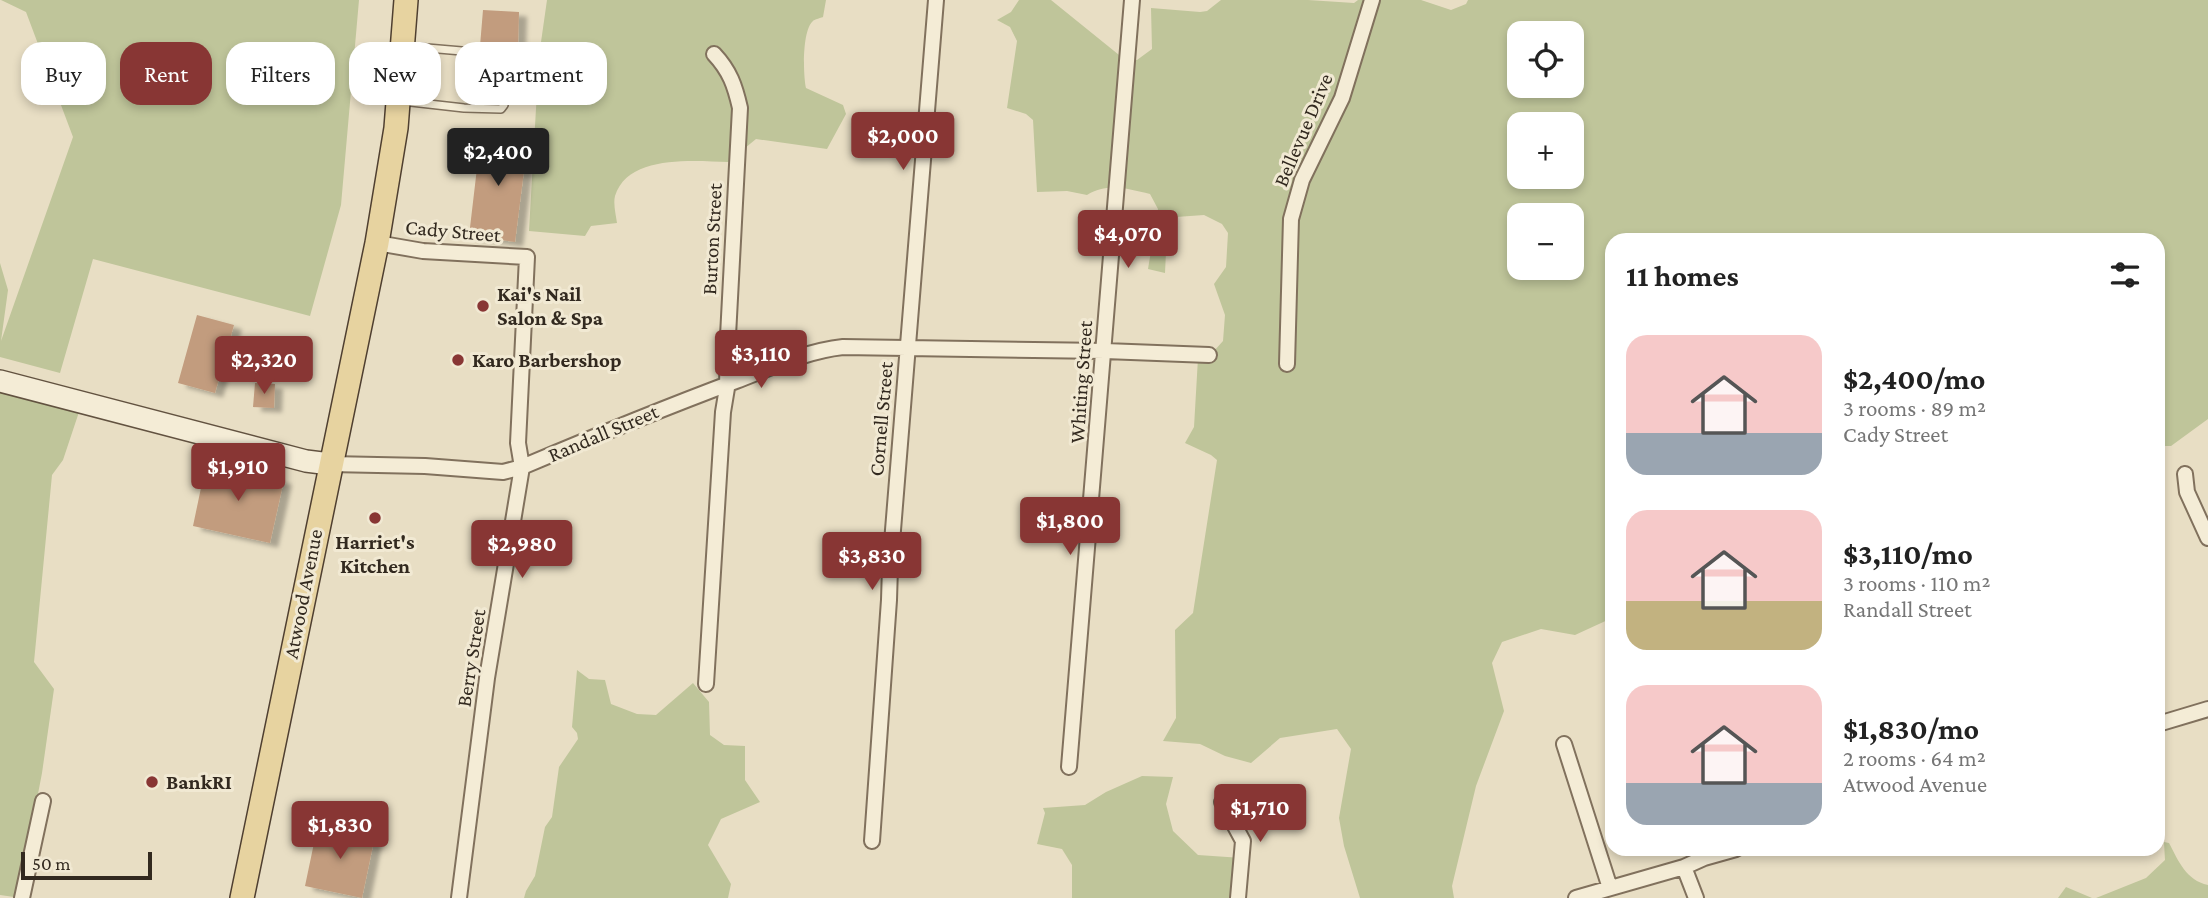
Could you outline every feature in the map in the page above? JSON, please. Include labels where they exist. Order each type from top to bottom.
[{"type":"main road","name":"Atwood Avenue","points":[[403,42],[406,0]]},
{"type":"main road","name":"Atwood Avenue","points":[[242,898],[377,243],[397,105]]},
{"type":"street","name":"Cornell Street","points":[[872,841],[890,567],[936,0]]},
{"type":"street","name":"Whiting Street","points":[[1069,767],[1132,0]]},
{"type":"street","name":"Bellevue Drive","points":[[1287,363],[1291,219],[1302,180],[1342,98],[1372,0]]},
{"type":"street","name":"Burton Street","points":[[706,684],[727,384],[740,108],[734,81],[714,54]]},
{"type":"street","name":"Cady Street","points":[[377,243],[423,251],[527,257]]},
{"type":"street","name":"Berry Street","points":[[459,898],[486,678],[522,467],[518,443],[527,257]]},
{"type":"street","name":"Randall Street","points":[[0,381],[306,461],[503,472],[522,467],[652,412],[829,348],[908,346],[1209,355]]},
{"type":"street","points":[[2185,474],[2187,492],[2208,538]]},
{"type":"street","points":[[2165,722],[2208,709]]},
{"type":"street","points":[[1564,744],[1610,888]]},
{"type":"street","points":[[22,898],[43,801]]},
{"type":"street","points":[[1222,802],[1243,841],[1238,898]]},
{"type":"street","points":[[1576,898],[1684,867],[1711,856]]},
{"type":"street","points":[[1684,867],[1696,898]]},
{"type":"lane","points":[[441,49],[508,55],[504,104],[501,109],[441,105]]},
{"type":"green space","points":[[1,0],[359,0],[355,42],[349,42],[350,105],[341,205],[310,316],[93,259],[60,373],[0,357],[0,263],[8,290],[1,341],[73,137],[61,105],[106,105],[106,42],[37,42],[26,12]]},
{"type":"green space","points":[[547,0],[826,0],[823,17],[813,21],[807,33],[804,63],[806,88],[843,105],[846,114],[827,149],[756,139],[728,162],[681,161],[648,167],[633,173],[622,182],[614,199],[617,223],[591,226],[585,236],[529,231],[536,105],[607,105],[607,42],[541,42]]},
{"type":"green space","points":[[1019,0],[1051,0],[1124,59],[1137,60],[1152,49],[1151,8],[1200,12],[1207,11],[1221,0],[1354,3],[1358,0],[1421,0],[1451,10],[1466,4],[1468,0],[2208,0],[2208,419],[2171,446],[2165,446],[2165,233],[1605,233],[1605,621],[1575,635],[1541,629],[1502,642],[1492,663],[1504,711],[1476,786],[1452,886],[1454,898],[1360,898],[1344,846],[1339,818],[1351,749],[1337,729],[1280,738],[1251,763],[1225,756],[1200,744],[1163,741],[1176,718],[1175,630],[1193,613],[1217,460],[1185,443],[1194,427],[1198,358],[1214,351],[1223,341],[1225,315],[1214,284],[1226,267],[1228,233],[1222,224],[1204,215],[1176,217],[1167,231],[1165,273],[1148,269],[1158,209],[1150,194],[1118,188],[1103,189],[1087,195],[1067,191],[1037,192],[1033,120],[1026,114],[1007,108],[1017,41],[1010,27],[997,20],[1011,12]]},
{"type":"green space","points":[[0,382],[81,406],[63,460],[52,475],[34,662],[54,689],[42,773],[19,893],[14,897],[0,895]]},
{"type":"green space","points":[[577,670],[589,679],[605,680],[611,704],[637,714],[656,715],[693,683],[709,702],[710,735],[724,745],[745,746],[745,780],[760,802],[721,819],[708,845],[731,884],[728,898],[524,898],[535,876],[545,827],[552,817],[559,767],[578,739],[572,727]]},
{"type":"green space","points":[[1142,776],[1173,777],[1166,804],[1173,831],[1198,855],[1242,858],[1239,898],[1072,898],[1072,865],[1062,849],[1037,844],[1045,813],[1043,808],[1085,805]]},
{"type":"green space","points":[[2165,842],[2169,843],[2189,875],[2208,885],[2208,898],[2096,898],[2146,878],[2165,860]]},
{"type":"green space","points":[[2066,887],[2092,898],[2058,898]]},
{"type":"building","points":[[483,10],[519,12],[518,42],[480,42]]},
{"type":"building","points":[[481,134],[528,139],[515,242],[469,236]]},
{"type":"building","points":[[197,315],[234,325],[215,393],[178,383]]},
{"type":"building","points":[[255,383],[275,384],[274,408],[253,407]]},
{"type":"building","points":[[206,464],[284,480],[270,543],[193,526]]},
{"type":"building","points":[[318,824],[375,836],[362,898],[305,886]]},
{"type":"place","name":"Kai's Nail Salon & Spa","points":[[483,306]]},
{"type":"place","name":"Karo Barbershop","points":[[458,360]]},
{"type":"place","name":"Harriet's Kitchen","points":[[375,518]]},
{"type":"place","name":"BankRI","points":[[152,782]]}]
